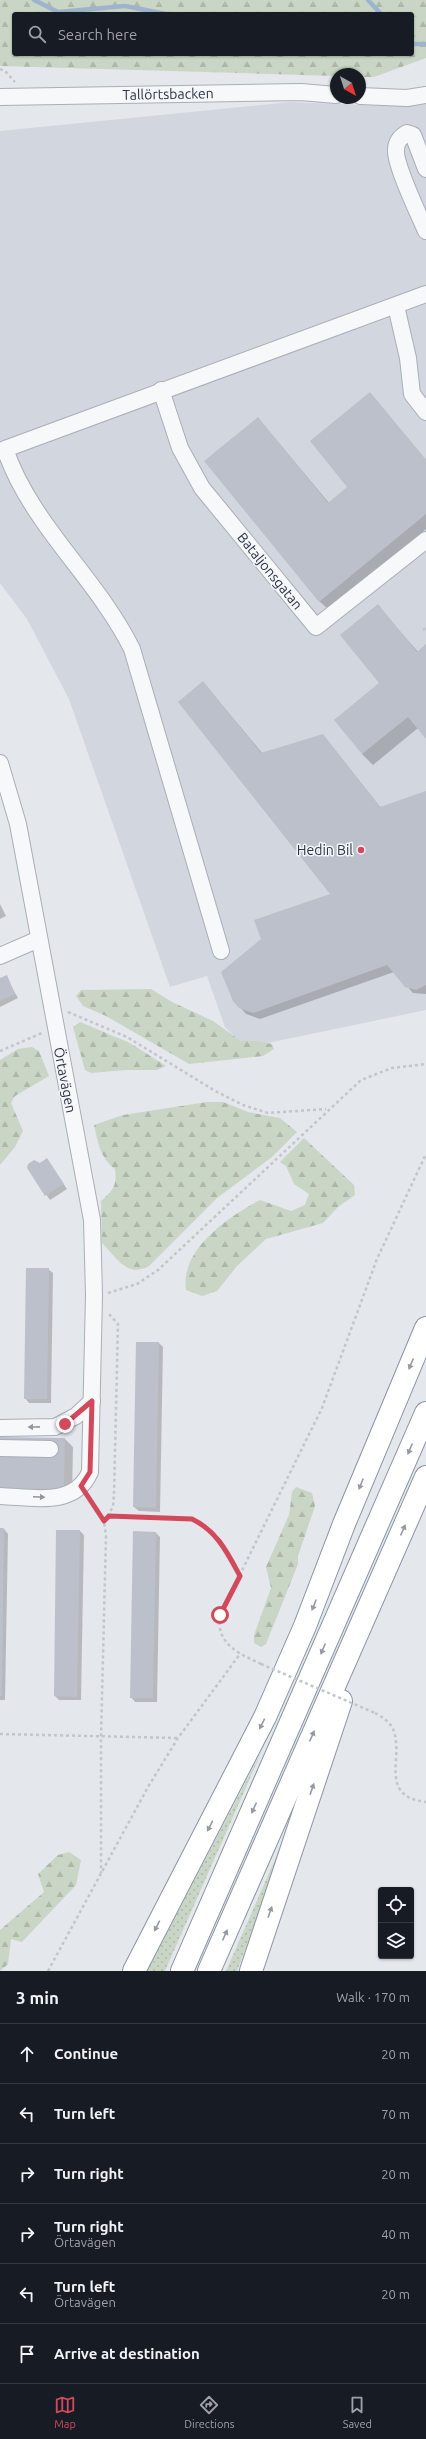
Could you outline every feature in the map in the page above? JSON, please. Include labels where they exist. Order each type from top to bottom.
[{"type":"highway","points":[[134,1971],[265,1717],[305,1626],[344,1524],[426,1328]]},
{"type":"highway","points":[[182,1971],[426,1413]]},
{"type":"highway","points":[[209,1971],[426,1477]]},
{"type":"highway","points":[[250,1971],[387,1566]]},
{"type":"street","name":"Tallörtsbacken","points":[[0,97],[301,92],[330,94]]},
{"type":"street","points":[[366,96],[407,98],[426,95]]},
{"type":"street","points":[[426,169],[413,135],[407,133],[399,139],[396,151],[405,181],[426,231]]},
{"type":"street","points":[[221,951],[132,649],[116,617],[52,534],[13,472],[5,449],[161,390],[278,349],[426,294]]},
{"type":"street","points":[[396,306],[408,358],[412,394],[426,412]]},
{"type":"street","name":"Bataljonsgatan","points":[[161,390],[180,448],[202,488],[316,627],[426,540]]},
{"type":"street","name":"Örtavägen","points":[[1,772],[18,824],[53,1020],[92,1220],[94,1295],[90,1472],[81,1486]]},
{"type":"street","points":[[0,956],[39,940]]},
{"type":"street","points":[[0,1428],[55,1427],[76,1416],[92,1401]]},
{"type":"street","points":[[0,1448],[50,1449]]},
{"type":"street","points":[[0,1496],[58,1498],[66,1496],[81,1486]]},
{"type":"path","points":[[0,69],[5,71],[18,86]]},
{"type":"path","points":[[0,1051],[53,1020],[73,1014],[127,1037],[217,1092],[243,1105],[268,1113],[327,1109]]},
{"type":"path","points":[[104,1521],[109,1516],[113,1507],[114,1494],[118,1324],[94,1295],[132,1286],[158,1270],[327,1109],[361,1080],[372,1074],[392,1068],[426,1064]]},
{"type":"path","points":[[426,1154],[377,1259],[322,1408],[223,1608],[219,1622],[227,1643],[240,1654],[375,1713],[388,1722],[393,1729],[396,1738],[394,1771],[401,1790],[412,1800],[426,1802]]},
{"type":"path","points":[[81,1486],[104,1521],[106,1536],[101,1737],[101,1873]]},
{"type":"path","points":[[109,1516],[183,1519],[197,1522],[212,1532],[222,1544],[240,1576]]},
{"type":"path","points":[[48,1971],[148,1787],[178,1738],[240,1654]]},
{"type":"path","points":[[0,1734],[178,1738]]},
{"type":"shaded area","points":[[291,102],[381,106],[419,105],[426,103],[426,1010],[258,1045],[246,1044],[237,1039],[225,1027],[207,976],[170,987],[69,699],[27,619],[0,583],[0,131]]},
{"type":"green space","points":[[0,0],[426,0],[426,58],[374,77],[366,77],[366,68],[330,68],[330,76],[0,66]]},
{"type":"green space","points":[[151,989],[172,1002],[213,1021],[241,1041],[257,1041],[272,1044],[274,1049],[263,1056],[189,1064],[106,1016],[83,1006],[76,996],[81,990]]},
{"type":"green space","points":[[80,1022],[130,1043],[166,1066],[157,1070],[126,1070],[91,1073],[85,1070],[73,1027]]},
{"type":"green space","points":[[32,1047],[39,1051],[49,1076],[15,1096],[11,1103],[23,1131],[15,1147],[0,1165],[0,1060],[18,1049]]},
{"type":"green space","points":[[207,1102],[223,1102],[248,1112],[280,1118],[297,1132],[272,1157],[217,1198],[149,1266],[134,1270],[128,1268],[123,1265],[102,1243],[101,1201],[114,1187],[116,1175],[115,1169],[106,1160],[100,1149],[94,1125],[123,1115]]},
{"type":"green space","points":[[304,1138],[354,1185],[355,1195],[338,1207],[323,1223],[266,1239],[237,1266],[217,1291],[202,1296],[186,1290],[186,1275],[198,1248],[221,1225],[234,1215],[260,1200],[291,1211],[305,1205],[309,1194],[294,1184],[286,1166],[280,1162]]},
{"type":"green space","points":[[296,1487],[312,1493],[315,1506],[298,1556],[298,1564],[266,1644],[261,1647],[254,1643],[254,1635],[271,1588],[266,1567],[289,1515],[292,1492]]},
{"type":"green space","points":[[262,1751],[165,1971],[147,1971]]},
{"type":"green space","points":[[310,1780],[237,1971],[226,1971]]},
{"type":"green space","points":[[69,1852],[81,1860],[76,1885],[22,1942],[11,1939],[8,1964],[0,1971],[0,1930],[44,1892],[38,1874],[58,1855]]},
{"type":"building","points":[[370,392],[426,460],[426,514],[319,602],[204,461],[258,417],[328,503],[347,487],[310,441]]},
{"type":"building","points":[[378,604],[417,652],[426,644],[426,739],[408,717],[362,754],[334,720],[379,683],[340,635]]},
{"type":"building","name":"Hedin Bil","points":[[203,681],[261,753],[323,734],[380,807],[426,791],[426,985],[416,990],[405,987],[387,965],[253,1013],[239,1008],[233,1001],[221,972],[261,939],[254,920],[330,894],[178,702]]},
{"type":"building","points":[[7,975],[15,994],[0,1001],[0,978]]},
{"type":"building","points":[[47,1158],[64,1184],[45,1196],[27,1168],[28,1164],[34,1160],[40,1163]]},
{"type":"building","points":[[26,1268],[49,1268],[47,1399],[24,1399]]},
{"type":"building","points":[[136,1342],[159,1342],[156,1508],[133,1507]]},
{"type":"building","points":[[0,1437],[65,1438],[64,1489],[0,1488]]},
{"type":"building","points":[[0,1528],[4,1528],[2,1696],[0,1696]]},
{"type":"building","points":[[56,1530],[80,1530],[77,1697],[54,1696]]},
{"type":"building","points":[[133,1531],[156,1532],[153,1698],[130,1698]]},
{"type":"waterway","points":[[34,0],[58,12]]},
{"type":"waterway","points":[[368,0],[379,12]]},
{"type":"waterway","points":[[58,12],[125,6],[156,12]]},
{"type":"waterway","points":[[414,44],[426,44]]},
{"type":"place","name":"Hedin Bil","points":[[361,850]]},
{"type":"route","points":[[65,1424],[92,1401],[90,1472],[85,1482],[81,1486],[104,1521],[109,1516],[192,1519],[212,1532],[222,1544],[240,1576],[220,1615]]}]
